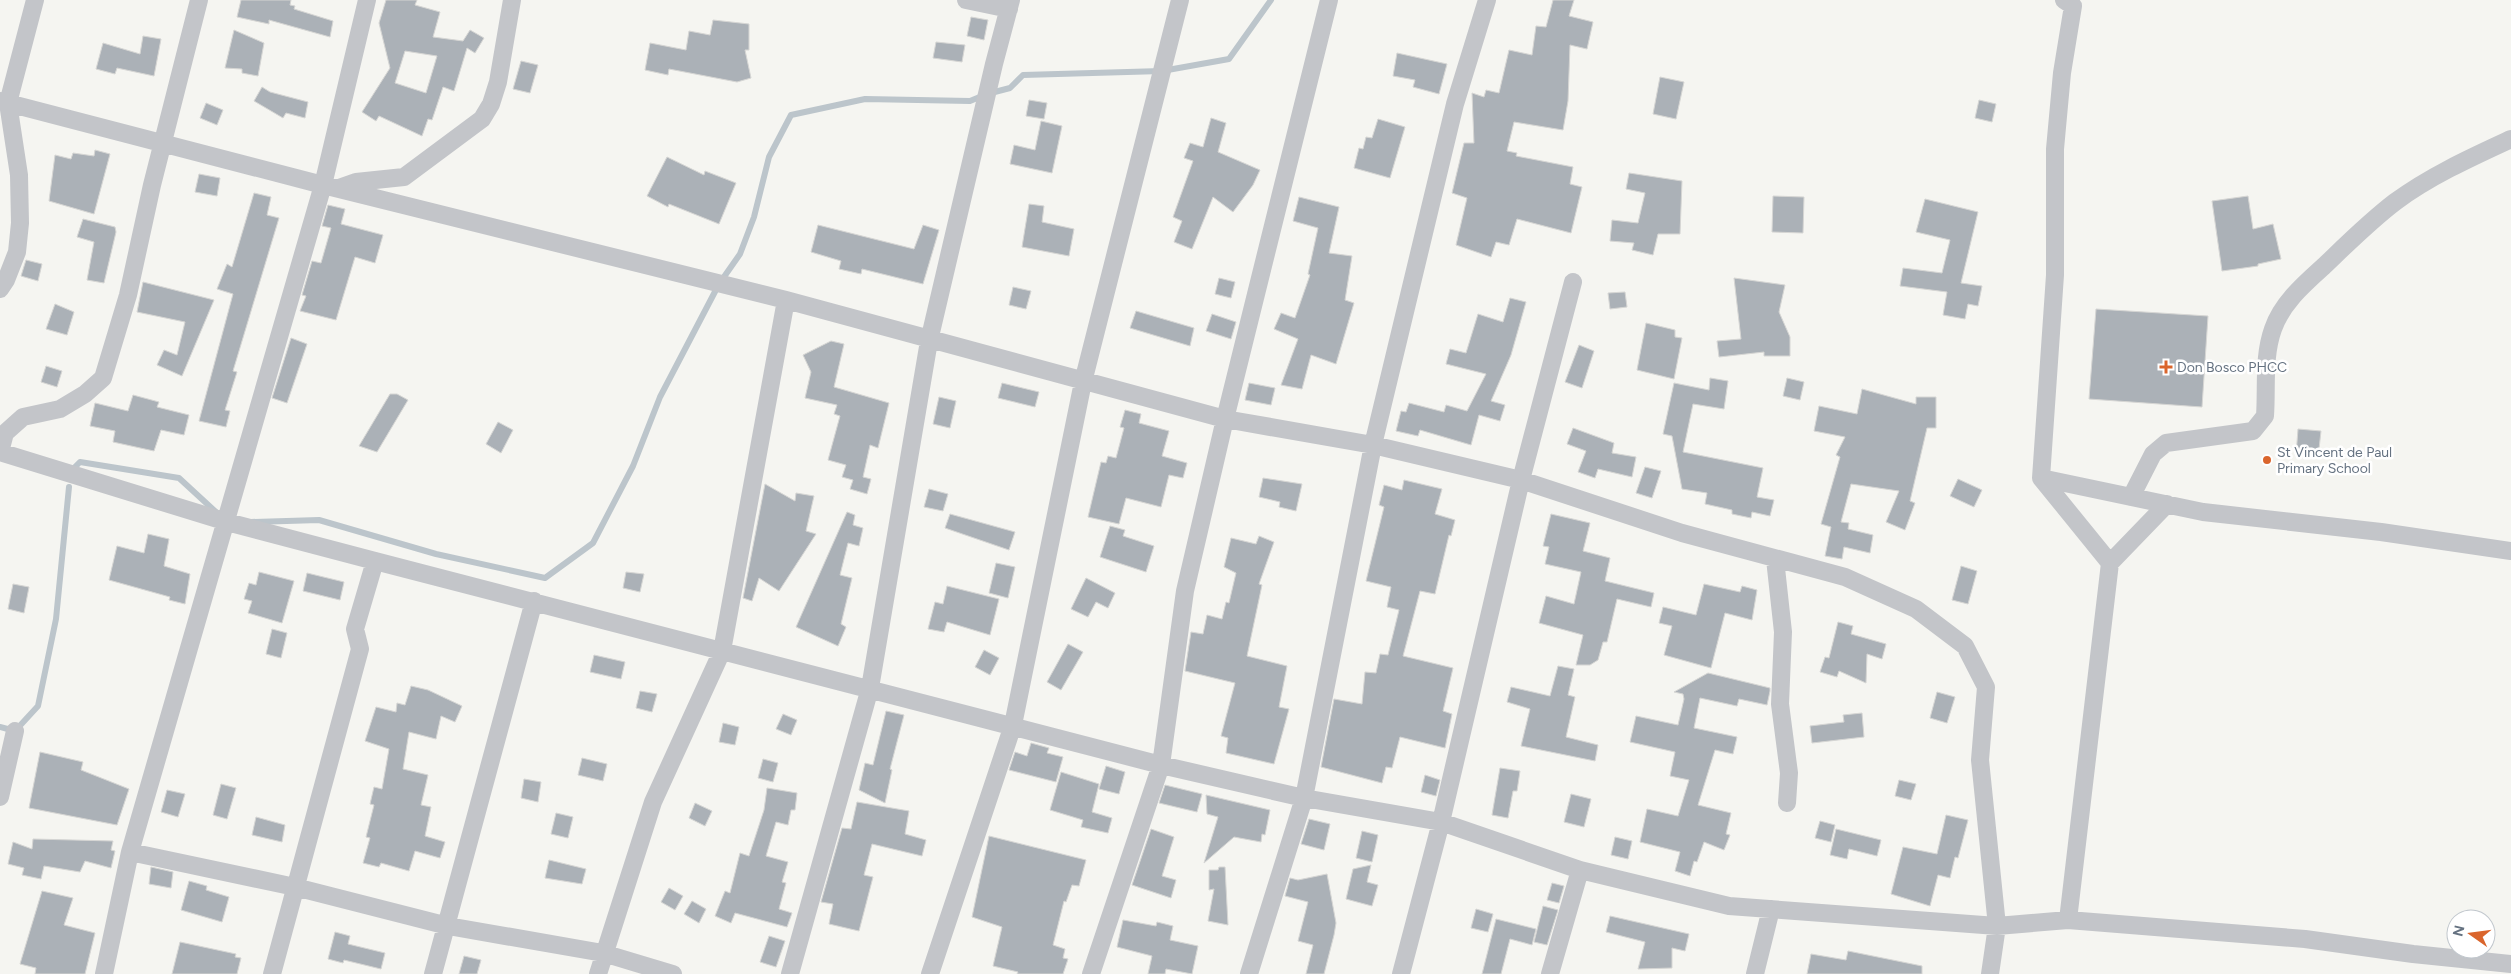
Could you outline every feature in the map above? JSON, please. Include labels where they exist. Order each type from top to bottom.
[{"type":"street","points":[[0,289],[6,280],[17,252],[20,223],[19,174],[4,102],[36,0]]},
{"type":"street","points":[[199,0],[162,143],[130,286],[103,378],[85,394],[60,409],[23,417],[5,433],[0,452],[227,522],[375,561],[1013,725],[1161,765],[1304,798],[1441,822],[1580,870],[1729,906],[1997,926],[2068,920],[2305,938],[2412,954],[2511,964]]},
{"type":"street","points":[[104,974],[130,852],[227,522],[330,187],[367,0]]},
{"type":"street","points":[[330,187],[356,182],[404,178],[482,119],[491,104],[498,82],[507,40],[512,0]]},
{"type":"street","points":[[790,974],[870,688],[929,341],[994,64],[1010,5],[966,0]]},
{"type":"street","points":[[930,974],[1013,725],[1083,382],[1180,0]]},
{"type":"street","points":[[1091,974],[1161,765],[1185,591],[1225,420],[1329,0]]},
{"type":"street","points":[[1249,974],[1304,798],[1373,445],[1455,104],[1487,0]]},
{"type":"street","points":[[2064,0],[2072,6],[2062,73],[2055,149],[2055,275],[2041,478],[2110,564]]},
{"type":"street","points":[[4,102],[330,187],[786,300],[929,341],[1225,420],[1373,445],[1520,480],[1682,534],[1844,577],[1916,609],[1965,646],[1986,687],[1980,760],[1997,926],[1990,974]]},
{"type":"street","points":[[2132,497],[2153,454],[2166,443],[2254,431],[2260,424],[2264,416],[2268,348],[2272,330],[2290,299],[2319,271],[2395,202],[2466,160],[2511,139]]},
{"type":"street","points":[[1401,974],[1441,822],[1520,480],[1573,282]]},
{"type":"street","points":[[598,974],[653,802],[722,651],[786,300]]},
{"type":"street","points":[[2041,478],[2203,512],[2381,532],[2511,551]]},
{"type":"street","points":[[2068,920],[2110,564],[2167,504]]},
{"type":"street","points":[[1775,559],[1783,632],[1780,704],[1789,773],[1787,803]]},
{"type":"street","points":[[272,974],[349,680],[360,649],[355,629],[375,561]]},
{"type":"street","points":[[433,974],[448,926],[534,601]]},
{"type":"street","points":[[0,798],[15,731]]},
{"type":"street","points":[[130,852],[296,887],[448,926],[604,954],[673,974]]},
{"type":"street","points":[[1550,974],[1580,870]]},
{"type":"street","points":[[1755,974],[1771,909]]},
{"type":"building","points":[[241,0],[291,0],[290,5],[295,6],[294,9],[333,21],[330,37],[269,20],[269,24],[237,17]]},
{"type":"building","points":[[386,0],[417,0],[415,5],[440,12],[433,37],[463,41],[470,30],[484,38],[475,53],[467,48],[454,91],[443,87],[432,120],[428,119],[422,136],[379,116],[376,121],[362,112],[390,68],[379,23]],"holes":[[[405,51],[437,56],[426,93],[395,83]]]},
{"type":"building","points":[[1553,0],[1574,0],[1569,16],[1593,22],[1587,49],[1570,45],[1568,101],[1563,130],[1514,122],[1507,151],[1517,153],[1516,156],[1573,167],[1570,184],[1582,187],[1571,233],[1517,219],[1509,245],[1496,242],[1491,257],[1456,245],[1467,198],[1452,193],[1464,143],[1474,143],[1472,93],[1484,97],[1486,90],[1499,93],[1509,50],[1532,55],[1536,26],[1546,27]]},
{"type":"building","points":[[971,17],[988,20],[984,40],[967,36]]},
{"type":"building","points":[[713,20],[749,24],[749,50],[745,50],[751,78],[737,82],[669,69],[668,75],[645,70],[650,43],[686,50],[689,31],[710,35]]},
{"type":"building","points":[[234,30],[264,43],[258,76],[242,73],[242,69],[225,68]]},
{"type":"building","points":[[143,36],[161,39],[154,76],[117,68],[115,74],[96,69],[103,43],[140,54]]},
{"type":"building","points":[[936,42],[965,45],[962,62],[933,58]]},
{"type":"building","points":[[1397,53],[1447,64],[1439,94],[1413,87],[1415,80],[1393,76]]},
{"type":"building","points":[[521,61],[538,65],[530,93],[513,89]]},
{"type":"building","points":[[1660,77],[1684,82],[1676,119],[1653,114]]},
{"type":"building","points":[[262,87],[270,92],[308,102],[305,118],[286,113],[283,118],[254,101]]},
{"type":"building","points":[[1029,100],[1047,103],[1044,119],[1026,116]]},
{"type":"building","points":[[1979,100],[1996,104],[1992,122],[1975,118]]},
{"type":"building","points":[[206,103],[223,110],[217,125],[200,118]]},
{"type":"building","points":[[1211,118],[1226,123],[1218,152],[1260,170],[1253,185],[1233,212],[1213,197],[1192,249],[1174,242],[1182,221],[1173,217],[1193,161],[1184,158],[1190,143],[1203,147]]},
{"type":"building","points":[[1378,119],[1405,127],[1390,178],[1354,168],[1359,148],[1363,149],[1366,137],[1372,138]]},
{"type":"building","points":[[1041,121],[1062,126],[1052,173],[1010,164],[1014,145],[1035,150]]},
{"type":"building","points":[[95,150],[110,154],[94,214],[49,201],[55,155],[71,159],[73,153],[94,156]]},
{"type":"building","points":[[667,157],[704,175],[705,171],[736,183],[719,224],[669,204],[668,207],[647,196]]},
{"type":"building","points":[[1629,173],[1682,181],[1680,234],[1658,234],[1653,255],[1632,250],[1634,243],[1610,241],[1612,220],[1638,223],[1645,193],[1626,189]]},
{"type":"building","points":[[199,174],[220,178],[217,196],[195,192]]},
{"type":"building","points":[[254,193],[271,197],[267,215],[279,218],[233,371],[237,372],[225,410],[230,411],[226,427],[199,421],[233,294],[217,289],[227,264],[232,267]]},
{"type":"building","points":[[1773,196],[1804,197],[1803,233],[1772,232]]},
{"type":"building","points":[[2248,196],[2253,229],[2273,224],[2281,259],[2258,264],[2258,266],[2222,271],[2212,201]]},
{"type":"building","points":[[1299,197],[1339,207],[1329,253],[1352,256],[1345,300],[1354,303],[1336,364],[1311,355],[1302,389],[1281,385],[1298,339],[1274,329],[1281,313],[1295,318],[1310,275],[1308,274],[1318,228],[1293,221]]},
{"type":"building","points":[[1925,199],[1978,212],[1961,283],[1982,286],[1978,306],[1968,304],[1965,319],[1943,315],[1947,292],[1900,286],[1903,268],[1942,273],[1950,240],[1916,232]]},
{"type":"building","points":[[1029,204],[1044,206],[1042,222],[1074,229],[1069,256],[1022,247]]},
{"type":"building","points":[[328,205],[345,209],[341,224],[383,235],[375,263],[355,257],[336,320],[300,311],[306,296],[302,295],[312,261],[321,263],[331,228],[322,226]]},
{"type":"building","points":[[83,219],[115,227],[116,232],[104,283],[87,280],[94,242],[77,237]]},
{"type":"building","points":[[818,225],[914,249],[923,225],[939,230],[923,284],[862,269],[861,274],[839,269],[841,261],[811,252]]},
{"type":"building","points":[[26,260],[42,264],[38,281],[21,276]]},
{"type":"building","points":[[1219,278],[1235,282],[1231,298],[1215,294]]},
{"type":"building","points":[[1734,278],[1785,285],[1779,312],[1790,337],[1790,356],[1764,356],[1764,352],[1719,357],[1717,341],[1741,339]]},
{"type":"building","points":[[143,282],[214,300],[182,376],[157,365],[164,350],[177,355],[185,322],[137,312]]},
{"type":"building","points":[[1013,287],[1031,291],[1026,309],[1009,305]]},
{"type":"building","points":[[1625,292],[1627,307],[1610,309],[1608,293]]},
{"type":"building","points":[[1510,298],[1526,302],[1511,355],[1491,401],[1505,405],[1500,421],[1479,415],[1471,445],[1420,430],[1418,436],[1396,431],[1401,411],[1406,412],[1409,403],[1444,412],[1446,405],[1467,411],[1486,374],[1446,364],[1450,349],[1466,353],[1478,314],[1503,322]]},
{"type":"building","points":[[55,304],[74,312],[67,335],[46,329]]},
{"type":"building","points":[[2096,309],[2208,316],[2202,407],[2089,399]]},
{"type":"building","points":[[1136,311],[1194,328],[1190,346],[1130,328]]},
{"type":"building","points":[[1212,314],[1236,322],[1231,339],[1206,331]]},
{"type":"building","points":[[1646,323],[1675,330],[1675,337],[1682,338],[1674,379],[1637,370]]},
{"type":"building","points":[[291,338],[307,344],[287,403],[272,398]]},
{"type":"building","points":[[831,341],[844,344],[834,387],[889,403],[878,448],[870,445],[863,477],[871,479],[867,494],[850,489],[853,480],[842,477],[846,465],[828,460],[840,416],[834,414],[837,405],[805,398],[811,372],[803,355]]},
{"type":"building","points":[[1579,345],[1594,351],[1582,388],[1565,382]]},
{"type":"building","points":[[46,366],[62,371],[57,387],[41,382]]},
{"type":"building","points":[[1710,378],[1728,381],[1724,409],[1693,404],[1683,452],[1763,468],[1757,497],[1774,500],[1770,516],[1752,512],[1751,518],[1732,514],[1732,510],[1705,504],[1707,493],[1682,489],[1672,436],[1663,434],[1674,383],[1709,390]]},
{"type":"building","points":[[1787,378],[1804,382],[1800,400],[1783,396]]},
{"type":"building","points":[[1002,383],[1039,392],[1035,407],[998,398]]},
{"type":"building","points":[[1249,383],[1275,388],[1271,405],[1245,400]]},
{"type":"building","points":[[1862,389],[1916,404],[1916,397],[1936,397],[1936,428],[1927,428],[1910,501],[1915,503],[1905,530],[1886,522],[1899,491],[1851,484],[1841,522],[1849,523],[1848,529],[1873,535],[1870,553],[1844,547],[1842,559],[1825,556],[1831,527],[1821,524],[1840,457],[1836,455],[1845,437],[1814,431],[1819,406],[1857,414]]},
{"type":"building","points":[[390,394],[397,394],[408,400],[377,452],[359,446]]},
{"type":"building","points":[[133,395],[159,402],[157,407],[189,415],[184,435],[161,430],[154,451],[113,442],[115,431],[90,426],[95,403],[128,411]]},
{"type":"building","points":[[939,397],[956,401],[950,428],[933,424]]},
{"type":"building","points":[[1125,410],[1141,414],[1139,423],[1169,431],[1162,456],[1187,463],[1183,478],[1169,475],[1161,507],[1126,498],[1119,524],[1088,517],[1101,462],[1106,463],[1108,456],[1116,458],[1124,428],[1120,427]]},
{"type":"building","points":[[498,422],[513,430],[501,453],[486,444]]},
{"type":"building","points":[[1573,428],[1614,443],[1612,453],[1636,457],[1632,477],[1598,469],[1595,478],[1578,472],[1586,451],[1567,444]]},
{"type":"building","points":[[2298,429],[2321,431],[2318,458],[2296,455]]},
{"type":"building","points":[[1645,467],[1661,471],[1652,498],[1636,493]]},
{"type":"building","points":[[1263,478],[1302,484],[1296,511],[1279,507],[1280,502],[1259,497]]},
{"type":"building","points":[[1958,479],[1982,490],[1974,507],[1950,496]]},
{"type":"building","points":[[1404,480],[1442,489],[1435,514],[1455,520],[1451,536],[1449,535],[1435,594],[1420,591],[1403,656],[1453,668],[1443,711],[1452,714],[1445,748],[1400,737],[1392,768],[1386,767],[1382,783],[1321,767],[1334,699],[1362,704],[1365,672],[1376,673],[1380,654],[1388,655],[1399,610],[1387,607],[1391,587],[1366,581],[1384,507],[1379,505],[1384,485],[1402,490]]},
{"type":"building","points":[[765,484],[795,501],[796,493],[814,496],[806,531],[816,534],[779,591],[759,578],[752,601],[743,598]]},
{"type":"building","points":[[929,489],[948,494],[943,511],[924,507]]},
{"type":"building","points":[[847,512],[855,515],[853,525],[863,528],[859,546],[848,543],[840,575],[852,578],[841,624],[846,627],[838,646],[796,627]]},
{"type":"building","points":[[950,514],[1015,532],[1009,550],[945,528]]},
{"type":"building","points":[[1551,514],[1590,523],[1583,551],[1610,558],[1605,581],[1654,593],[1651,607],[1617,599],[1607,642],[1603,642],[1598,660],[1590,665],[1576,665],[1583,635],[1539,623],[1546,596],[1574,604],[1581,572],[1545,564],[1549,547],[1543,546]]},
{"type":"building","points":[[1110,526],[1125,530],[1123,536],[1154,546],[1146,572],[1100,557]]},
{"type":"building","points":[[148,534],[169,539],[164,566],[190,574],[185,604],[169,600],[170,597],[109,580],[117,546],[144,553]]},
{"type":"building","points":[[1259,536],[1274,542],[1259,584],[1262,585],[1247,656],[1287,666],[1279,707],[1289,709],[1274,764],[1226,753],[1228,738],[1221,736],[1235,683],[1185,671],[1191,632],[1203,634],[1207,615],[1222,619],[1226,602],[1229,603],[1236,573],[1224,567],[1231,538],[1256,544]]},
{"type":"building","points":[[996,563],[1015,567],[1008,598],[989,593]]},
{"type":"building","points":[[1961,566],[1977,571],[1968,604],[1952,600]]},
{"type":"building","points":[[259,572],[294,581],[282,623],[248,613],[252,601],[244,599],[249,583],[256,585]]},
{"type":"building","points":[[626,572],[644,574],[640,592],[623,588]]},
{"type":"building","points":[[307,573],[344,582],[340,600],[303,591]]},
{"type":"building","points":[[1086,578],[1115,593],[1108,608],[1096,602],[1088,617],[1071,609]]},
{"type":"building","points":[[13,584],[29,587],[24,613],[8,609]]},
{"type":"building","points":[[1704,584],[1740,592],[1742,586],[1757,590],[1752,620],[1725,613],[1711,668],[1664,655],[1672,626],[1659,623],[1663,607],[1696,615]]},
{"type":"building","points":[[947,586],[999,599],[990,635],[947,622],[944,632],[928,629],[935,602],[943,604]]},
{"type":"building","points":[[1838,622],[1853,626],[1851,634],[1886,644],[1882,659],[1867,654],[1866,683],[1839,671],[1837,677],[1820,672],[1825,657],[1829,658]]},
{"type":"building","points":[[272,629],[287,633],[281,658],[266,654]]},
{"type":"building","points":[[1068,644],[1083,652],[1061,690],[1047,682]]},
{"type":"building","points":[[984,650],[999,658],[990,675],[975,667]]},
{"type":"building","points":[[594,655],[625,662],[621,679],[590,672]]},
{"type":"building","points":[[1558,666],[1574,669],[1568,695],[1575,697],[1566,737],[1598,745],[1595,761],[1521,746],[1530,709],[1507,702],[1511,687],[1550,696]]},
{"type":"building","points":[[1708,673],[1770,688],[1770,691],[1767,705],[1739,699],[1737,706],[1700,698],[1694,728],[1737,737],[1733,754],[1715,750],[1698,805],[1731,813],[1726,834],[1730,835],[1724,850],[1704,842],[1697,862],[1694,861],[1690,876],[1675,871],[1680,852],[1640,842],[1647,809],[1678,816],[1689,780],[1670,776],[1675,752],[1630,742],[1636,716],[1678,725],[1684,699],[1683,694],[1674,692]]},
{"type":"building","points":[[411,686],[428,690],[462,706],[455,722],[441,716],[436,739],[409,732],[403,769],[428,775],[421,805],[431,807],[425,836],[445,842],[440,858],[415,851],[409,871],[381,863],[379,867],[363,863],[370,838],[366,837],[374,805],[370,804],[374,787],[382,789],[389,749],[365,741],[376,707],[396,712],[397,703],[405,705]]},
{"type":"building","points":[[640,691],[657,694],[652,712],[636,708]]},
{"type":"building","points":[[1937,692],[1955,697],[1947,723],[1930,718]]},
{"type":"building","points":[[886,711],[904,715],[890,769],[892,770],[885,803],[859,790],[865,763],[873,765]]},
{"type":"building","points":[[1862,713],[1864,737],[1812,743],[1810,726],[1844,722],[1843,715]]},
{"type":"building","points":[[783,714],[797,720],[791,735],[776,729]]},
{"type":"building","points":[[723,723],[739,727],[735,745],[719,742]]},
{"type":"building","points":[[1031,743],[1049,748],[1047,753],[1063,757],[1056,782],[1009,770],[1015,752],[1027,756]]},
{"type":"building","points":[[40,752],[83,762],[81,770],[129,789],[117,825],[29,808]]},
{"type":"building","points":[[582,758],[607,764],[603,781],[578,775]]},
{"type":"building","points":[[763,759],[778,763],[773,782],[758,778]]},
{"type":"building","points":[[1106,766],[1125,772],[1119,794],[1099,789]]},
{"type":"building","points":[[1500,768],[1520,771],[1517,791],[1513,791],[1508,818],[1492,815]]},
{"type":"building","points":[[1061,772],[1099,784],[1092,812],[1112,818],[1108,833],[1081,827],[1083,820],[1050,810]]},
{"type":"building","points":[[1425,775],[1440,780],[1436,796],[1421,792]]},
{"type":"building","points":[[524,779],[541,782],[538,802],[521,798]]},
{"type":"building","points":[[1899,780],[1916,784],[1911,800],[1895,796]]},
{"type":"building","points":[[221,784],[236,788],[227,819],[213,815]]},
{"type":"building","points":[[1165,785],[1202,794],[1197,812],[1159,803]]},
{"type":"building","points":[[767,788],[797,793],[795,810],[791,810],[788,825],[776,822],[766,856],[788,862],[782,882],[786,883],[779,909],[792,913],[787,927],[735,913],[731,923],[715,916],[725,891],[730,893],[740,853],[749,856],[764,810]]},
{"type":"building","points":[[167,790],[185,794],[178,817],[161,812]]},
{"type":"building","points":[[1571,794],[1591,799],[1584,827],[1564,822]]},
{"type":"building","points":[[1206,795],[1270,810],[1265,835],[1262,834],[1261,842],[1234,837],[1204,863],[1218,817],[1207,814]]},
{"type":"building","points":[[857,802],[909,811],[905,834],[926,840],[922,856],[872,844],[864,875],[873,877],[859,931],[829,924],[833,904],[821,902],[842,828],[851,829]]},
{"type":"building","points":[[695,803],[712,811],[705,826],[689,818]]},
{"type":"building","points":[[556,813],[573,817],[568,838],[551,834]]},
{"type":"building","points":[[1946,815],[1968,820],[1958,858],[1955,857],[1950,878],[1938,875],[1930,906],[1891,894],[1903,847],[1937,854]]},
{"type":"building","points":[[256,817],[285,825],[282,842],[252,835]]},
{"type":"building","points":[[1309,819],[1330,824],[1324,850],[1301,844]]},
{"type":"building","points":[[1820,821],[1835,825],[1831,842],[1815,838]]},
{"type":"building","points":[[1151,829],[1174,837],[1162,876],[1176,880],[1171,898],[1132,885]]},
{"type":"building","points":[[1836,829],[1881,840],[1877,856],[1849,849],[1847,859],[1830,855]]},
{"type":"building","points":[[1362,831],[1378,835],[1372,862],[1356,858]]},
{"type":"building","points":[[989,836],[1086,860],[1079,886],[1072,885],[1066,902],[1064,901],[1053,945],[1065,949],[1063,958],[1068,959],[1063,974],[1017,974],[1018,972],[993,966],[1002,927],[972,917]]},
{"type":"building","points":[[1615,837],[1632,841],[1628,859],[1611,855]]},
{"type":"building","points":[[33,839],[113,841],[111,850],[115,851],[111,868],[85,861],[80,872],[44,866],[41,879],[22,875],[24,868],[8,864],[13,842],[32,849]]},
{"type":"building","points":[[549,860],[586,869],[582,884],[545,878]]},
{"type":"building","points":[[1371,865],[1367,882],[1378,885],[1372,906],[1346,899],[1353,869]]},
{"type":"building","points":[[151,867],[173,872],[171,888],[149,884]]},
{"type":"building","points":[[1219,867],[1225,867],[1228,925],[1208,921],[1214,889],[1209,890],[1209,870],[1218,870]]},
{"type":"building","points":[[1327,874],[1336,923],[1334,935],[1324,974],[1306,974],[1313,945],[1298,941],[1308,902],[1285,896],[1290,878],[1298,880]]},
{"type":"building","points":[[189,881],[207,886],[206,890],[229,897],[222,922],[181,910]]},
{"type":"building","points":[[1552,883],[1564,886],[1559,903],[1547,900]]},
{"type":"building","points":[[669,888],[683,896],[675,910],[661,902]]},
{"type":"building","points":[[42,891],[73,898],[64,925],[95,933],[85,974],[35,974],[36,968],[20,964]]},
{"type":"building","points":[[692,901],[706,909],[699,923],[684,914]]},
{"type":"building","points":[[1543,906],[1558,910],[1547,945],[1534,942]]},
{"type":"building","points":[[1476,909],[1493,914],[1488,932],[1471,928]]},
{"type":"building","points":[[1610,916],[1689,934],[1685,951],[1672,948],[1672,968],[1638,969],[1645,942],[1606,932]]},
{"type":"building","points":[[1496,919],[1536,929],[1532,945],[1510,939],[1501,974],[1482,974]]},
{"type":"building","points":[[1123,920],[1156,926],[1157,922],[1173,926],[1170,940],[1198,946],[1192,974],[1166,969],[1165,974],[1148,974],[1152,956],[1117,947]]},
{"type":"building","points":[[335,932],[350,936],[348,944],[385,953],[381,969],[344,960],[343,963],[328,959]]},
{"type":"building","points":[[769,936],[785,941],[776,967],[760,962]]},
{"type":"building","points":[[180,942],[236,954],[235,957],[241,958],[237,974],[172,974]]},
{"type":"building","points":[[1848,951],[1922,966],[1922,974],[1807,974],[1811,954],[1846,960]]},
{"type":"building","points":[[464,956],[481,960],[477,974],[459,974]]},
{"type":"waterway","points":[[251,522],[319,520],[436,554],[545,578],[593,543],[633,466],[660,397],[719,284],[740,254],[754,217],[769,157],[791,115],[865,99],[970,101],[1010,88],[1023,75],[1162,71],[1229,59],[1271,0]]},
{"type":"waterway","points":[[75,467],[80,462],[179,478],[217,513]]},
{"type":"waterway","points":[[0,727],[15,731],[38,706],[56,619],[69,487]]},
{"type":"place","name":"Don Bosco PHCC","points":[[2166,367]]},
{"type":"place","name":"St Vincent de Paul Primary School","points":[[2267,460]]}]
